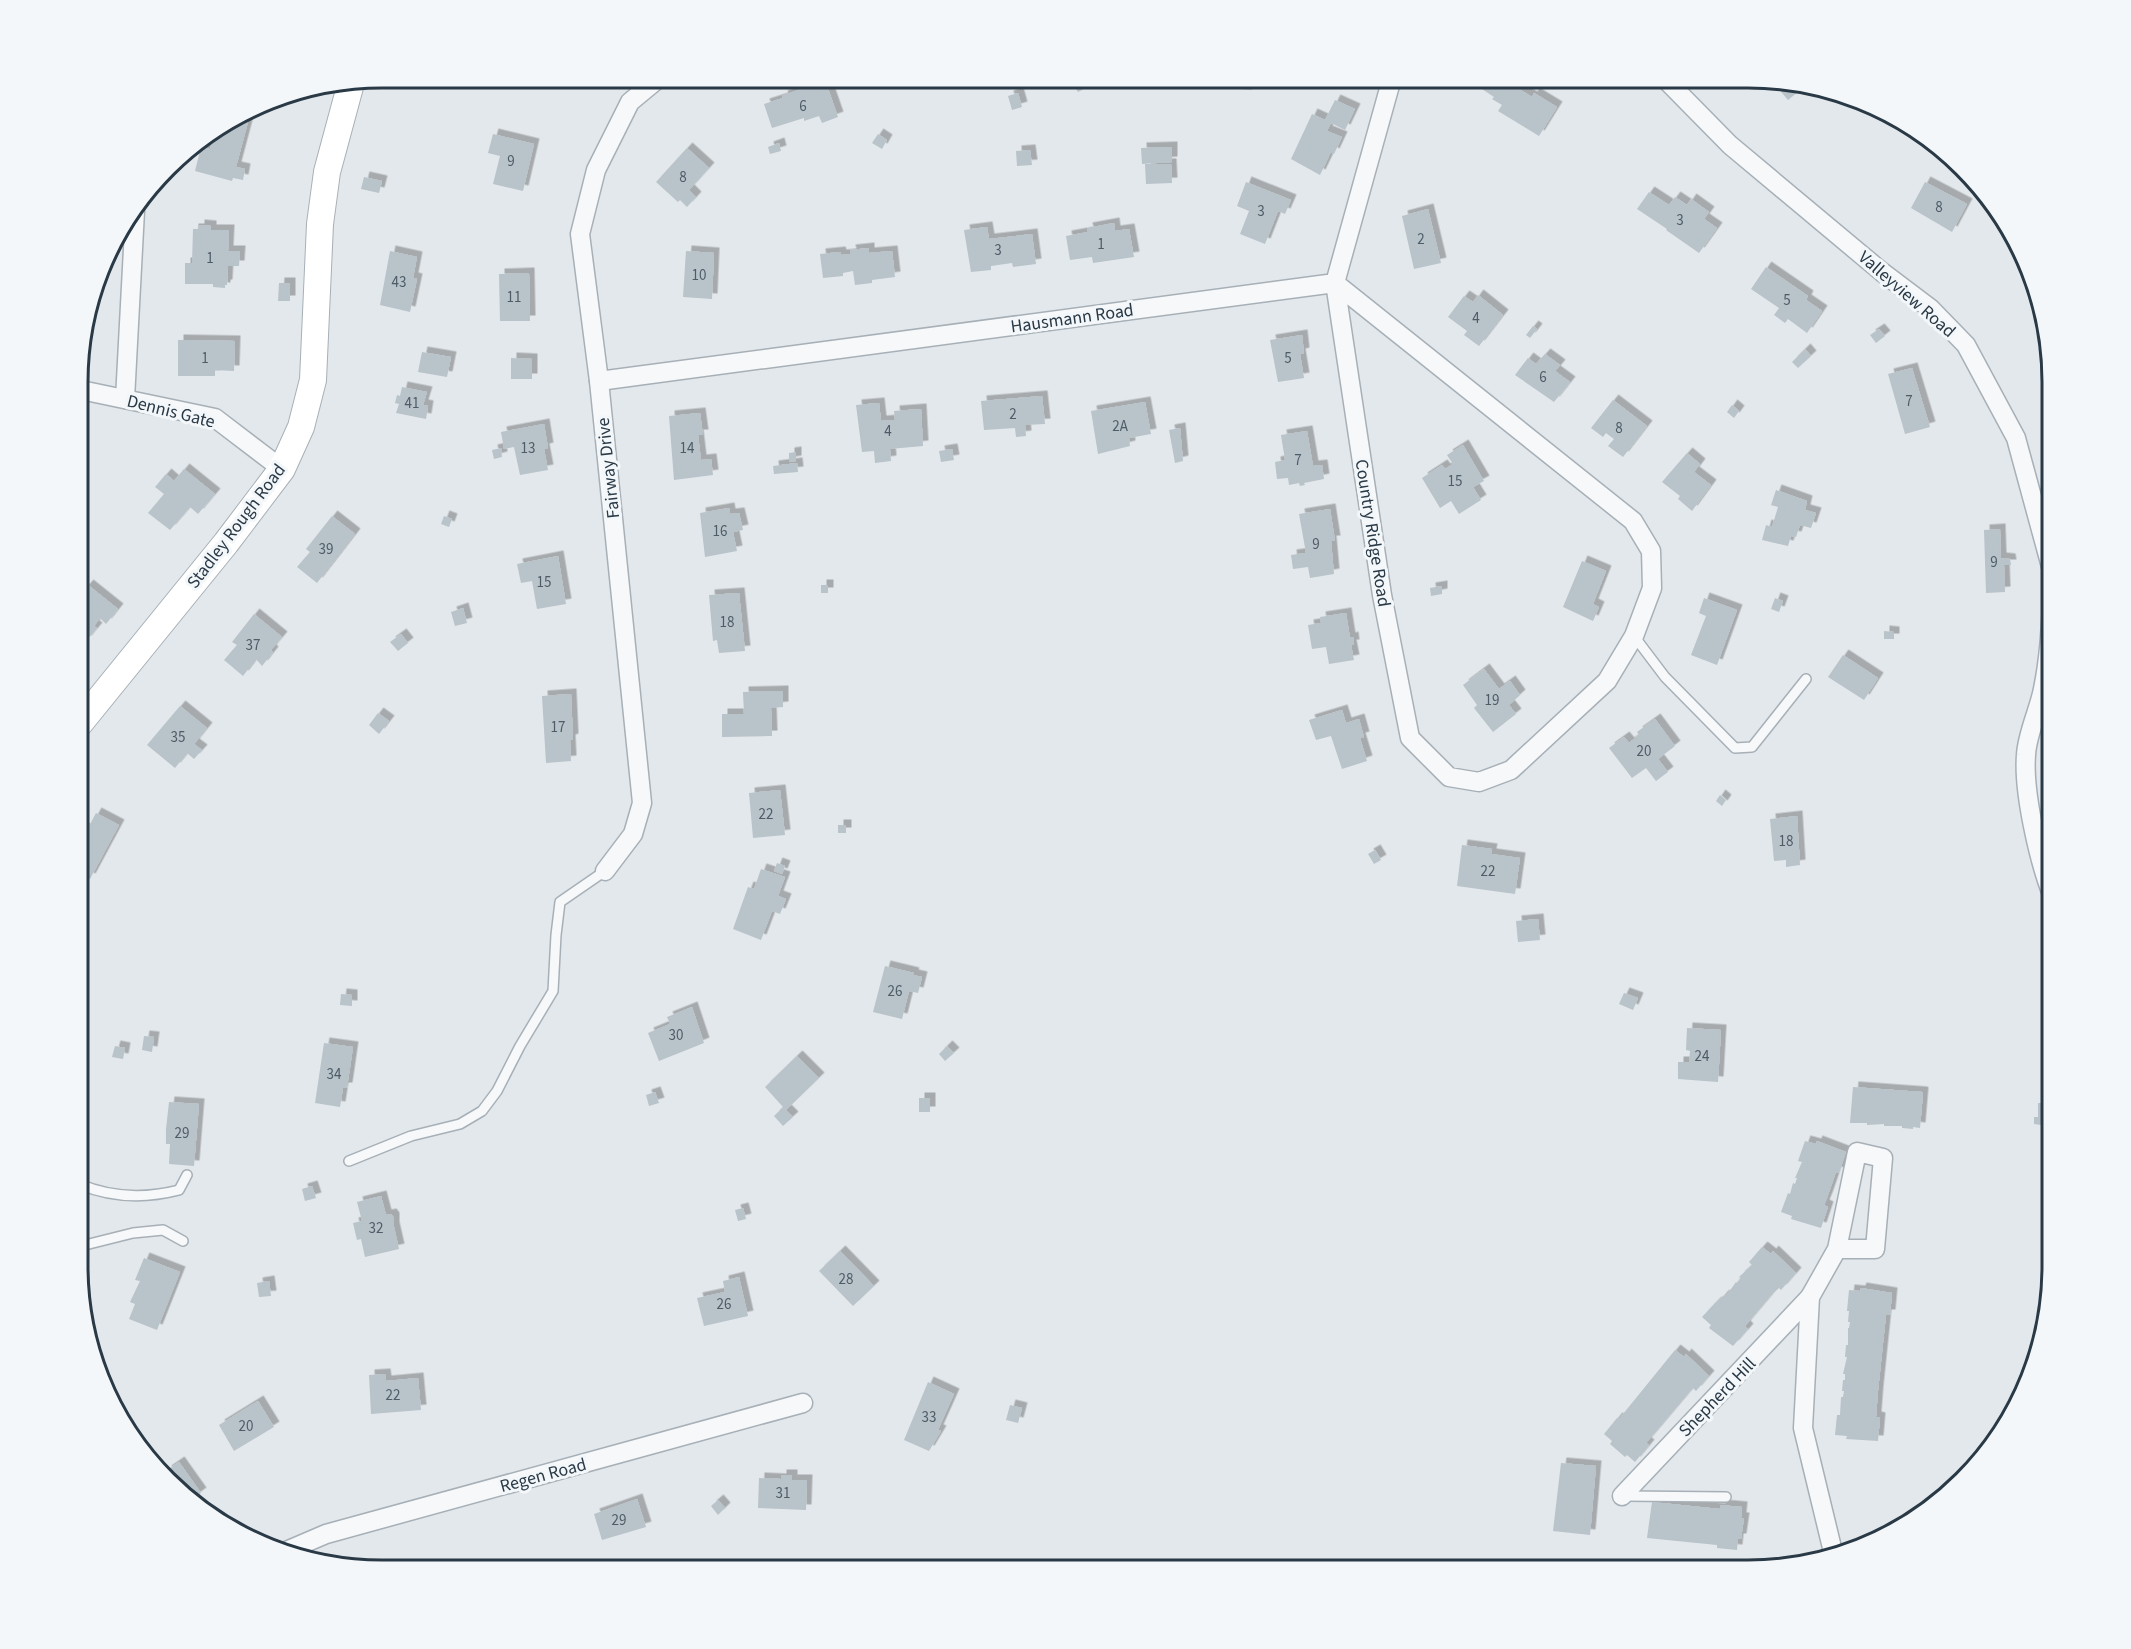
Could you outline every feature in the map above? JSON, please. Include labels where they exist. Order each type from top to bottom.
[{"type":"main road","name":"Stadley Rough Road","points":[[88,713],[226,543],[282,469],[301,427],[313,380],[322,214],[327,172],[349,91]]},
{"type":"street","name":"Fairway Drive","points":[[605,871],[633,834],[642,803],[599,381],[580,234],[596,170],[630,102],[647,88]]},
{"type":"street","points":[[1335,283],[1389,88]]},
{"type":"street","name":"Valleyview Road","points":[[1674,88],[1730,145],[1882,272],[1930,309],[1966,345],[2016,438],[2042,534]]},
{"type":"street","points":[[125,399],[134,225]]},
{"type":"street","name":"Hausmann Road","points":[[599,381],[1335,283]]},
{"type":"street","name":"Country Ridge Road","points":[[1335,283],[1633,522],[1651,551],[1652,588],[1634,636],[1607,681],[1511,770],[1479,782],[1449,777],[1410,738],[1382,595],[1335,283]]},
{"type":"street","name":"Dennis Gate","points":[[88,391],[215,418],[282,469]]},
{"type":"street","points":[[2042,696],[2026,753],[2028,794],[2042,865]]},
{"type":"street","name":"Shepherd Hill","points":[[1622,1496],[1810,1297],[1837,1249],[1857,1152],[1883,1158],[1875,1249],[1837,1249]]},
{"type":"street","name":"Shepherd Hill","points":[[1810,1297],[1803,1428],[1832,1548]]},
{"type":"street","name":"Regen Road","points":[[296,1547],[326,1534],[803,1403]]},
{"type":"lane","points":[[1634,636],[1665,677],[1735,748],[1752,747],[1806,679]]},
{"type":"lane","points":[[349,1161],[411,1136],[460,1124],[482,1111],[497,1091],[520,1046],[553,991],[560,902],[605,871]]},
{"type":"lane","points":[[88,1188],[116,1196],[157,1196],[179,1190],[187,1175]]},
{"type":"lane","points":[[88,1244],[133,1233],[163,1230],[183,1241]]},
{"type":"lane","points":[[1622,1496],[1726,1497]]},
{"type":"building","points":[[804,88],[828,88],[838,117],[822,123],[819,116],[804,121],[804,118],[772,128],[764,104],[783,98],[782,96]]},
{"type":"building","points":[[1481,88],[1518,88],[1532,97],[1534,93],[1557,107],[1539,136],[1498,111],[1502,105],[1492,99],[1494,97]]},
{"type":"building","points":[[1780,90],[1797,93],[1788,100]]},
{"type":"building","points":[[1018,93],[1022,107],[1012,110],[1008,96]]},
{"type":"building","points":[[1335,100],[1355,109],[1345,130],[1331,123],[1327,131],[1342,137],[1334,154],[1331,152],[1320,175],[1291,159],[1312,114],[1325,120]]},
{"type":"building","points":[[248,122],[236,167],[245,169],[243,180],[233,178],[232,181],[195,171],[200,153],[205,148],[210,149],[212,143],[219,138]]},
{"type":"building","points":[[493,134],[534,144],[523,191],[493,184],[500,156],[488,153]]},
{"type":"building","points":[[878,134],[887,140],[882,149],[872,143]]},
{"type":"building","points":[[779,143],[781,151],[770,154],[768,147]]},
{"type":"building","points":[[1172,147],[1172,162],[1142,164],[1141,148]]},
{"type":"building","points":[[687,148],[709,168],[689,190],[696,197],[687,207],[656,182]]},
{"type":"building","points":[[1030,150],[1032,165],[1017,166],[1016,151]]},
{"type":"building","points":[[1145,164],[1171,164],[1172,183],[1146,184]]},
{"type":"building","points":[[364,177],[382,181],[379,193],[361,189]]},
{"type":"building","points":[[1246,182],[1291,200],[1285,214],[1278,211],[1265,244],[1240,234],[1249,211],[1237,206]]},
{"type":"building","points":[[1925,182],[1967,204],[1952,232],[1911,208]]},
{"type":"building","points":[[1649,192],[1669,205],[1675,197],[1687,205],[1691,199],[1709,212],[1704,219],[1717,228],[1699,253],[1637,209]]},
{"type":"building","points":[[1428,209],[1441,263],[1414,269],[1402,216]]},
{"type":"building","points":[[1114,223],[1115,231],[1129,229],[1134,257],[1093,263],[1092,257],[1070,260],[1066,236],[1088,232],[1087,228]]},
{"type":"building","points":[[199,225],[211,226],[211,230],[229,230],[228,251],[240,251],[239,266],[228,266],[225,288],[213,287],[213,284],[185,284],[185,263],[192,263],[193,229],[199,229]]},
{"type":"building","points":[[987,227],[989,239],[1032,234],[1036,264],[1013,267],[1012,263],[991,266],[991,270],[971,272],[964,230]]},
{"type":"building","points":[[869,248],[869,253],[892,251],[895,277],[855,285],[853,271],[843,273],[843,276],[823,278],[820,254],[840,252],[841,255],[851,254],[850,250]]},
{"type":"building","points":[[390,251],[417,257],[413,278],[417,279],[410,312],[380,305]]},
{"type":"building","points":[[686,251],[714,253],[712,299],[683,297]]},
{"type":"building","points":[[1766,267],[1808,296],[1806,300],[1822,311],[1807,333],[1788,319],[1785,323],[1774,315],[1779,308],[1751,289]]},
{"type":"building","points":[[529,273],[530,321],[500,321],[499,274]]},
{"type":"building","points":[[279,283],[290,283],[290,301],[278,301]]},
{"type":"building","points":[[1478,295],[1503,315],[1479,346],[1464,335],[1467,331],[1448,317],[1464,296],[1473,302]]},
{"type":"building","points":[[1533,326],[1537,329],[1530,338],[1526,335]]},
{"type":"building","points":[[1879,329],[1885,336],[1876,343],[1870,335]]},
{"type":"building","points":[[1302,335],[1304,353],[1300,354],[1304,378],[1278,382],[1270,340]]},
{"type":"building","points":[[178,340],[235,341],[234,371],[215,370],[215,376],[178,376]]},
{"type":"building","points":[[1805,349],[1811,356],[1798,368],[1792,362]]},
{"type":"building","points":[[422,352],[451,357],[447,377],[418,372]]},
{"type":"building","points":[[1545,354],[1560,365],[1555,371],[1570,382],[1554,402],[1515,375],[1528,358],[1536,364]]},
{"type":"building","points":[[511,358],[532,359],[532,379],[511,379]]},
{"type":"building","points":[[1912,368],[1930,427],[1905,434],[1888,374]]},
{"type":"building","points":[[402,387],[427,392],[423,405],[428,406],[426,419],[396,413],[399,404],[395,403]]},
{"type":"building","points":[[1042,396],[1045,424],[1025,425],[1026,436],[1016,437],[1015,428],[984,430],[981,401]]},
{"type":"building","points":[[1613,400],[1647,426],[1623,457],[1608,446],[1614,439],[1606,433],[1603,437],[1591,428]]},
{"type":"building","points":[[1145,402],[1151,434],[1129,438],[1130,446],[1098,454],[1091,411]]},
{"type":"building","points":[[879,403],[881,421],[895,420],[894,411],[921,409],[923,446],[890,449],[891,461],[875,463],[874,451],[862,452],[856,405]]},
{"type":"building","points":[[1732,405],[1739,411],[1734,418],[1727,412]]},
{"type":"building","points":[[700,413],[703,435],[698,435],[701,460],[711,459],[713,475],[674,480],[669,416]]},
{"type":"building","points":[[544,424],[548,448],[544,449],[548,470],[520,475],[514,447],[504,449],[501,432]]},
{"type":"building","points":[[1180,428],[1183,461],[1175,463],[1169,430]]},
{"type":"building","points":[[1307,431],[1313,466],[1322,465],[1324,479],[1300,486],[1299,483],[1289,485],[1288,478],[1277,479],[1275,462],[1285,460],[1281,435]]},
{"type":"building","points":[[1463,445],[1484,481],[1473,487],[1481,500],[1459,514],[1451,501],[1440,508],[1422,478],[1442,465],[1445,469],[1453,464],[1447,455]]},
{"type":"building","points":[[501,448],[502,457],[494,459],[492,450]]},
{"type":"building","points":[[952,449],[954,460],[941,462],[939,451]]},
{"type":"building","points":[[796,452],[796,461],[789,462],[789,453]]},
{"type":"building","points":[[1687,453],[1700,464],[1694,472],[1711,485],[1692,511],[1678,499],[1680,496],[1662,482]]},
{"type":"building","points":[[797,463],[798,472],[774,474],[773,466]]},
{"type":"building","points":[[184,469],[215,494],[198,514],[190,507],[170,530],[148,513],[164,494],[155,487],[166,474],[174,481]]},
{"type":"building","points":[[1776,490],[1807,501],[1805,510],[1816,513],[1811,528],[1800,525],[1796,537],[1791,536],[1788,546],[1762,540],[1766,525],[1772,527],[1778,507],[1771,505]]},
{"type":"building","points":[[729,508],[730,514],[739,513],[743,530],[733,532],[737,551],[705,557],[700,513]]},
{"type":"building","points":[[1330,509],[1335,541],[1331,541],[1334,574],[1310,578],[1308,567],[1293,569],[1291,555],[1306,553],[1299,514]]},
{"type":"building","points":[[332,516],[355,534],[317,583],[297,567],[310,552],[306,549]]},
{"type":"building","points":[[444,516],[452,519],[449,527],[441,524]]},
{"type":"building","points":[[2000,529],[2001,558],[2010,559],[2011,565],[2004,565],[2005,592],[1986,593],[1984,530]]},
{"type":"building","points":[[558,556],[566,604],[537,609],[532,581],[521,583],[517,564]]},
{"type":"building","points":[[1582,561],[1606,571],[1593,604],[1599,607],[1593,621],[1563,607]]},
{"type":"building","points":[[88,585],[118,609],[106,624],[100,618],[94,626],[97,628],[88,639]]},
{"type":"building","points":[[821,585],[828,585],[828,593],[821,593]]},
{"type":"building","points":[[1442,586],[1442,594],[1431,596],[1430,588]]},
{"type":"building","points":[[739,593],[745,651],[719,653],[717,640],[713,641],[709,595]]},
{"type":"building","points":[[1704,598],[1737,610],[1717,665],[1691,655],[1706,616],[1699,613]]},
{"type":"building","points":[[1775,598],[1783,601],[1779,612],[1771,609]]},
{"type":"building","points":[[463,608],[467,623],[455,626],[451,612]]},
{"type":"building","points":[[1346,613],[1350,638],[1353,637],[1354,645],[1351,645],[1354,660],[1329,664],[1326,647],[1312,649],[1308,625],[1321,623],[1320,617]]},
{"type":"building","points":[[254,614],[282,637],[262,666],[256,659],[243,676],[224,660],[237,645],[232,642]]},
{"type":"building","points":[[1884,631],[1894,632],[1894,639],[1884,639]]},
{"type":"building","points":[[401,634],[408,643],[398,651],[390,642]]},
{"type":"building","points":[[1843,655],[1878,678],[1864,700],[1828,677]]},
{"type":"building","points":[[1484,669],[1499,689],[1510,681],[1520,695],[1509,705],[1516,714],[1493,732],[1474,708],[1477,705],[1463,685]]},
{"type":"building","points":[[783,691],[783,707],[771,708],[772,736],[722,737],[722,714],[744,714],[743,692]]},
{"type":"building","points":[[571,694],[573,739],[570,740],[571,761],[546,763],[542,696]]},
{"type":"building","points":[[180,706],[207,728],[194,744],[202,750],[194,759],[187,753],[175,768],[147,745]]},
{"type":"building","points":[[1342,710],[1346,723],[1359,719],[1364,737],[1360,738],[1367,761],[1342,769],[1331,736],[1316,740],[1309,720]]},
{"type":"building","points":[[378,713],[389,721],[379,734],[369,725]]},
{"type":"building","points":[[1655,719],[1675,746],[1658,759],[1668,772],[1656,781],[1646,768],[1632,778],[1609,748],[1624,737],[1629,743],[1639,735],[1637,732]]},
{"type":"building","points":[[780,790],[785,835],[753,838],[749,793]]},
{"type":"building","points":[[1720,795],[1726,800],[1722,806],[1716,801]]},
{"type":"building","points":[[96,813],[119,825],[90,879],[88,878],[88,828]]},
{"type":"building","points":[[1797,816],[1800,865],[1786,867],[1786,860],[1774,861],[1770,819]]},
{"type":"building","points":[[838,825],[846,825],[846,833],[838,833]]},
{"type":"building","points":[[1462,845],[1492,849],[1491,854],[1520,858],[1515,894],[1457,886]]},
{"type":"building","points":[[1375,850],[1381,860],[1374,864],[1368,854]]},
{"type":"building","points":[[777,863],[785,866],[782,874],[774,871]]},
{"type":"building","points":[[761,869],[785,877],[778,896],[786,899],[780,914],[772,911],[761,940],[733,929],[748,887],[754,889]]},
{"type":"building","points":[[1538,919],[1540,940],[1518,942],[1516,921]]},
{"type":"building","points":[[885,966],[922,977],[918,993],[909,991],[902,1019],[873,1012]]},
{"type":"building","points":[[1624,993],[1638,998],[1633,1010],[1619,1004]]},
{"type":"building","points":[[341,994],[352,995],[352,1006],[340,1005]]},
{"type":"building","points":[[692,1007],[704,1043],[659,1061],[648,1033],[670,1024],[667,1017]]},
{"type":"building","points":[[1687,1028],[1721,1030],[1718,1082],[1678,1079],[1678,1062],[1689,1062],[1690,1051],[1686,1050]]},
{"type":"building","points":[[144,1036],[154,1037],[152,1052],[142,1050]]},
{"type":"building","points":[[324,1043],[353,1047],[347,1088],[343,1088],[340,1107],[315,1103]]},
{"type":"building","points":[[115,1046],[125,1048],[123,1059],[112,1057]]},
{"type":"building","points":[[947,1046],[954,1053],[945,1061],[939,1054]]},
{"type":"building","points":[[797,1056],[819,1078],[786,1110],[793,1117],[783,1126],[774,1116],[783,1107],[765,1087]]},
{"type":"building","points":[[1853,1087],[1922,1092],[1920,1128],[1850,1123]]},
{"type":"building","points":[[655,1092],[659,1103],[649,1106],[646,1095]]},
{"type":"building","points":[[919,1098],[930,1098],[930,1112],[919,1112]]},
{"type":"building","points":[[169,1102],[199,1104],[194,1166],[169,1164],[170,1144],[166,1144],[166,1129]]},
{"type":"building","points":[[2038,1103],[2042,1103],[2042,1125],[2034,1124],[2034,1117],[2038,1117]]},
{"type":"building","points":[[1805,1141],[1816,1144],[1817,1141],[1846,1152],[1824,1205],[1828,1207],[1821,1228],[1791,1219],[1792,1216],[1781,1212],[1793,1183],[1795,1184],[1797,1178],[1795,1178],[1802,1162],[1798,1161]]},
{"type":"building","points":[[312,1186],[316,1198],[305,1201],[302,1189]]},
{"type":"building","points":[[381,1196],[386,1215],[391,1214],[394,1218],[399,1249],[365,1257],[361,1239],[357,1240],[353,1223],[362,1221],[357,1202]]},
{"type":"building","points":[[743,1208],[746,1219],[738,1221],[735,1210]]},
{"type":"building","points":[[1762,1247],[1771,1254],[1773,1251],[1796,1273],[1781,1290],[1779,1288],[1772,1294],[1745,1326],[1748,1329],[1733,1346],[1709,1328],[1711,1325],[1702,1317],[1724,1295],[1726,1296],[1741,1278],[1739,1277],[1752,1265],[1749,1262]]},
{"type":"building","points":[[840,1251],[874,1286],[853,1306],[819,1271]]},
{"type":"building","points":[[144,1258],[180,1272],[157,1330],[129,1319],[135,1304],[130,1302],[140,1281],[135,1280]]},
{"type":"building","points":[[739,1277],[748,1316],[704,1326],[697,1298],[725,1292],[723,1281]]},
{"type":"building","points":[[269,1281],[271,1296],[259,1297],[257,1283]]},
{"type":"building","points":[[1861,1288],[1892,1293],[1890,1315],[1886,1315],[1878,1391],[1876,1417],[1880,1418],[1878,1441],[1846,1439],[1847,1436],[1835,1435],[1837,1415],[1840,1415],[1841,1397],[1844,1391],[1842,1391],[1845,1374],[1843,1374],[1850,1322],[1848,1322],[1849,1311],[1847,1311],[1849,1290],[1860,1291]]},
{"type":"building","points":[[1675,1350],[1684,1357],[1686,1354],[1709,1376],[1696,1391],[1693,1388],[1685,1397],[1646,1443],[1649,1445],[1635,1462],[1610,1444],[1612,1441],[1604,1434]]},
{"type":"building","points":[[385,1374],[386,1381],[418,1378],[421,1410],[371,1414],[369,1375]]},
{"type":"building","points":[[928,1382],[954,1394],[938,1430],[941,1431],[929,1451],[904,1440]]},
{"type":"building","points":[[258,1401],[274,1427],[234,1451],[219,1425]]},
{"type":"building","points":[[1010,1405],[1022,1408],[1018,1423],[1006,1420]]},
{"type":"building","points":[[179,1462],[201,1493],[198,1495],[170,1468]]},
{"type":"building","points":[[1561,1463],[1596,1466],[1590,1535],[1553,1531]]},
{"type":"building","points":[[781,1475],[792,1475],[792,1480],[807,1480],[806,1510],[758,1508],[759,1478],[781,1479]]},
{"type":"building","points":[[637,1499],[646,1527],[602,1540],[594,1514]]},
{"type":"building","points":[[718,1500],[725,1508],[718,1515],[711,1506]]},
{"type":"building","points":[[1652,1502],[1720,1509],[1720,1505],[1742,1507],[1741,1518],[1744,1518],[1737,1550],[1717,1548],[1717,1545],[1647,1538]]}]
